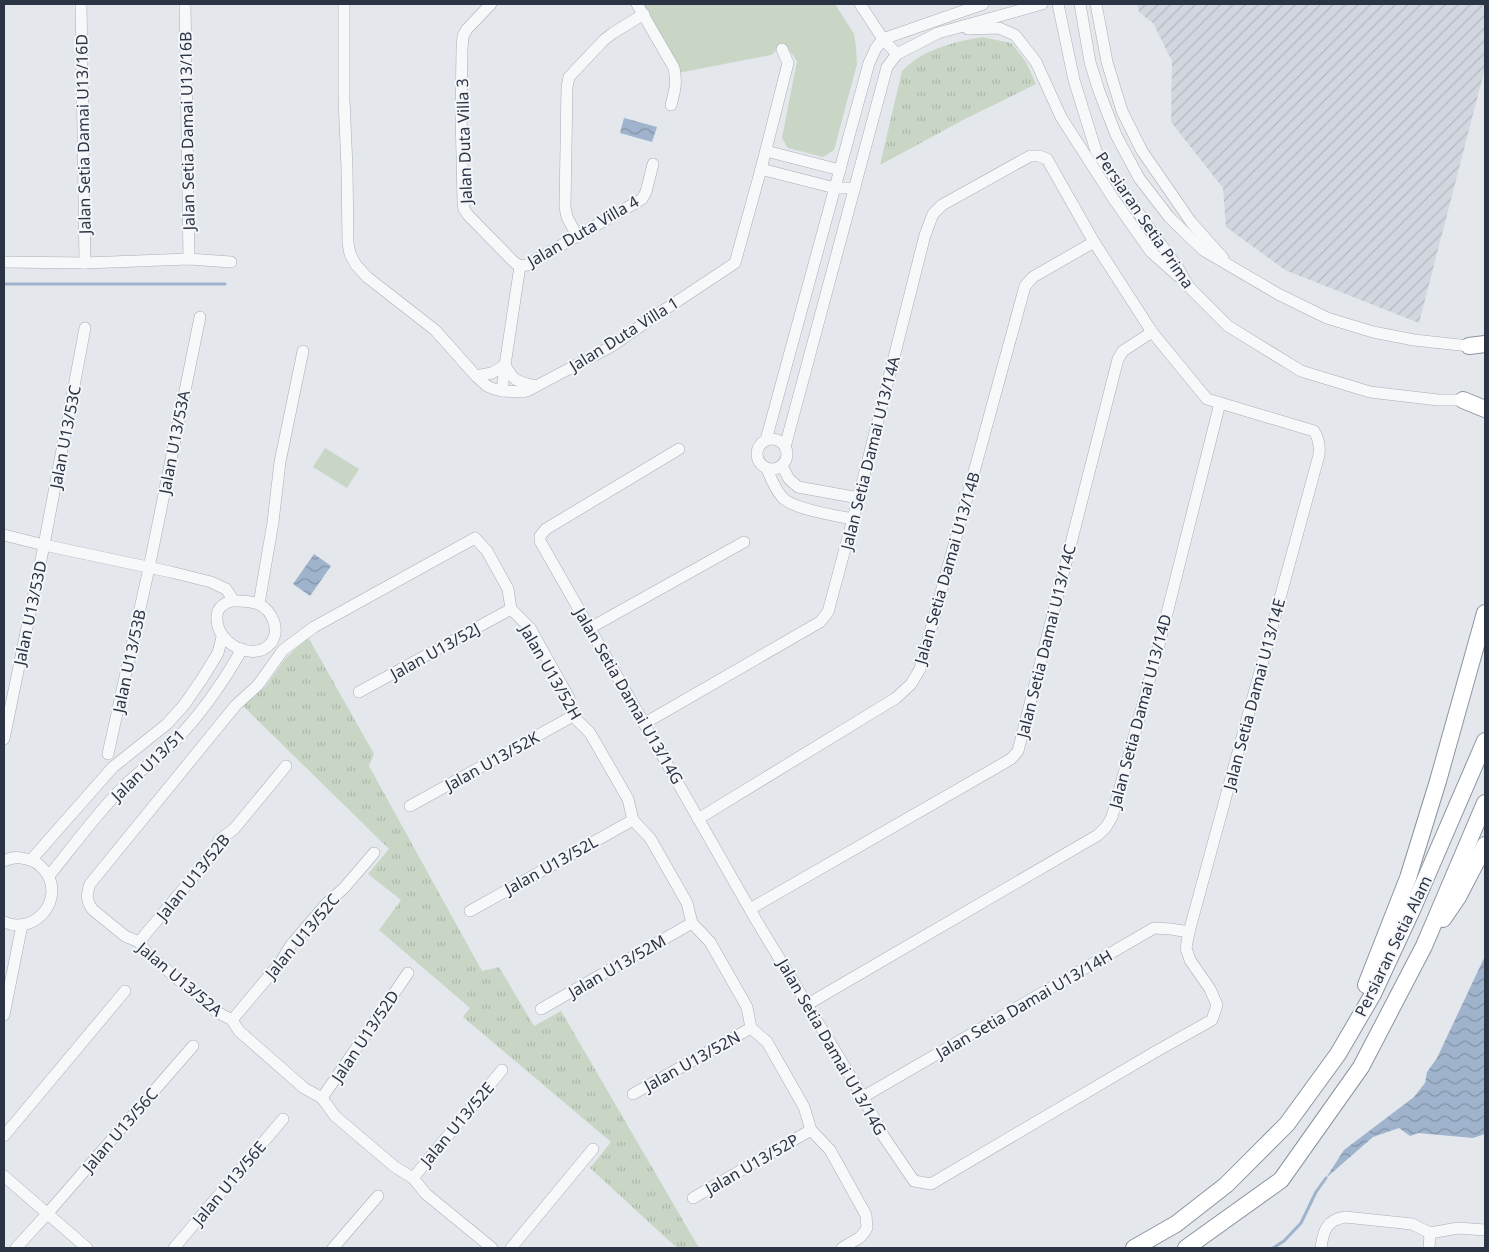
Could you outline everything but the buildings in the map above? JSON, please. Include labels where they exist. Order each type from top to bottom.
[{"type":"highway","points":[[1463,400],[1485,409]]},
{"type":"highway","points":[[1338,1054],[1408,878],[1438,782],[1485,613]]},
{"type":"highway","name":"Persiaran Setia Alam","points":[[1134,1248],[1176,1224],[1226,1185],[1288,1124],[1338,1054],[1373,994],[1412,910],[1485,741]]},
{"type":"highway","name":"Persiaran Setia Alam","points":[[1186,1248],[1281,1180],[1361,1067],[1424,946],[1485,803]]},
{"type":"highway","points":[[1424,946],[1458,897],[1485,845]]},
{"type":"street","name":"Jalan Setia Damai U13/16D","points":[[81,4],[85,263]]},
{"type":"street","name":"Jalan Setia Damai U13/16B","points":[[185,4],[189,259]]},
{"type":"street","name":"Jalan Duta Villa 1","points":[[344,4],[344,99],[348,243],[350,254],[356,265],[367,277],[435,330],[487,386],[502,391],[523,392],[612,346],[735,263],[788,63],[782,49]]},
{"type":"street","name":"Jalan Duta Villa 3","points":[[491,4],[467,29],[463,36],[461,103],[463,202],[464,209],[468,215],[520,266]]},
{"type":"street","points":[[860,4],[883,38],[897,54]]},
{"type":"street","points":[[766,440],[869,63],[883,38],[980,4]]},
{"type":"street","points":[[785,447],[774,439],[766,440],[758,446],[756,455],[759,464],[767,469],[777,469],[782,466],[787,457],[785,447],[888,67],[897,54],[938,33],[1042,4]]},
{"type":"street","name":"Persiaran Setia Prima","points":[[1058,4],[1074,80],[1096,151],[1127,198],[1178,268],[1188,286],[1228,326],[1300,371],[1370,392],[1438,400],[1463,400]]},
{"type":"street","name":"Persiaran Setia Prima","points":[[1080,4],[1090,62],[1116,134],[1139,178],[1169,217],[1203,250],[1278,294],[1327,318],[1373,332],[1406,339],[1477,345]]},
{"type":"street","points":[[1096,4],[1107,62],[1122,111],[1142,151],[1191,222],[1231,266]]},
{"type":"street","points":[[577,236],[567,217],[565,207],[567,87],[569,77],[608,36],[641,9],[674,68],[676,88],[671,104]]},
{"type":"street","points":[[952,29],[999,28],[1015,35],[1036,62],[1061,117],[1113,198],[1151,252],[1188,286]]},
{"type":"street","points":[[766,150],[840,170]]},
{"type":"street","name":"Jalan Setia Damai U13/14A","points":[[645,723],[820,622],[828,612],[854,519],[925,235],[933,214],[942,205],[1030,156],[1039,156],[1047,159],[1094,242]]},
{"type":"street","name":"Jalan Duta Villa 4","points":[[520,266],[527,265],[642,199],[646,192],[653,164]]},
{"type":"street","points":[[761,169],[835,188],[855,188]]},
{"type":"street","points":[[1094,242],[1152,332],[1207,399],[1220,403]]},
{"type":"street","name":"Jalan Setia Damai U13/14B","points":[[698,819],[896,698],[910,684],[920,669],[1025,286],[1033,278],[1094,242]]},
{"type":"street","points":[[4,262],[85,263],[189,259],[231,262]]},
{"type":"street","points":[[502,391],[520,266]]},
{"type":"street","name":"Jalan U13/53A","points":[[149,568],[200,317]]},
{"type":"street","name":"Jalan U13/53C","points":[[44,545],[86,328]]},
{"type":"street","name":"Jalan Setia Damai U13/14C","points":[[750,908],[1011,759],[1018,751],[1118,359],[1123,351],[1152,332]]},
{"type":"street","points":[[259,604],[273,522],[280,462],[304,351]]},
{"type":"street","points":[[476,376],[492,372],[505,365]]},
{"type":"street","points":[[505,365],[514,379],[536,386]]},
{"type":"street","points":[[779,391],[783,398],[792,401],[798,398]]},
{"type":"street","name":"Jalan Setia Damai U13/14E","points":[[1189,932],[1320,446],[1314,431],[1220,403]]},
{"type":"street","name":"Jalan Setia Damai U13/14D","points":[[808,1004],[1098,835],[1106,827],[1112,817],[1155,658],[1220,403]]},
{"type":"street","name":"Jalan Setia Damai U13/14G","points":[[679,449],[546,529],[540,536],[540,541],[750,908],[864,1097],[884,1137],[914,1181],[931,1184],[1212,1020],[1217,1004],[1210,989],[1190,960],[1186,948],[1189,932]]},
{"type":"street","points":[[782,466],[789,479],[798,487],[859,498]]},
{"type":"street","points":[[767,469],[774,486],[783,499],[802,508],[854,519]]},
{"type":"street","points":[[4,535],[211,582],[226,589],[232,598],[231,601]]},
{"type":"street","name":"Jalan U13/52H","points":[[283,650],[314,627],[476,538],[487,551],[508,590],[511,609],[530,628],[569,698],[573,716],[595,742],[628,799],[633,820],[650,838],[687,903],[692,923],[710,942],[733,982],[746,1006],[751,1028]]},
{"type":"street","points":[[590,628],[744,542]]},
{"type":"street","name":"Jalan U13/53D","points":[[4,739],[44,545]]},
{"type":"street","name":"Jalan U13/53B","points":[[108,754],[149,568]]},
{"type":"street","points":[[231,601],[259,604],[274,621],[276,630],[274,641],[264,650],[252,652],[242,649],[232,645],[222,637],[217,627],[217,615],[221,606],[231,601]]},
{"type":"street","name":"Jalan U13/52J","points":[[359,692],[511,609]]},
{"type":"street","name":"Jalan U13/51","points":[[31,860],[113,767],[167,724],[184,705],[218,653],[222,637]]},
{"type":"street","points":[[274,641],[283,650]]},
{"type":"street","name":"Jalan U13/51","points":[[49,876],[105,807],[127,784],[174,742],[196,718],[219,688],[242,649]]},
{"type":"street","name":"Jalan U13/52A","points":[[283,650],[258,685],[236,705],[90,884],[87,892],[89,905],[125,936],[140,942],[148,954],[217,1012],[232,1020],[239,1031],[304,1088],[322,1098],[335,1116],[395,1167],[412,1178],[426,1194],[492,1248]]},
{"type":"street","name":"Jalan U13/52K","points":[[410,806],[573,716]]},
{"type":"street","name":"Jalan U13/52B","points":[[140,942],[214,852],[219,840],[234,829],[286,766]]},
{"type":"street","name":"Jalan U13/52L","points":[[470,911],[633,820]]},
{"type":"street","name":"Jalan U13/52C","points":[[232,1020],[280,963],[291,945],[326,903],[344,888],[374,853]]},
{"type":"street","points":[[4,861],[19,857],[31,860],[41,866],[49,876],[52,885],[50,904],[39,918],[31,923],[22,925],[4,922]]},
{"type":"street","name":"Jalan U13/52M","points":[[541,1009],[692,923]]},
{"type":"street","points":[[4,1016],[22,925]]},
{"type":"street","name":"Jalan Setia Damai U13/14H","points":[[864,1097],[1154,928],[1189,932]]},
{"type":"street","name":"Jalan U13/52D","points":[[322,1098],[408,973]]},
{"type":"street","points":[[4,1136],[125,991]]},
{"type":"street","points":[[751,1028],[767,1042],[804,1107],[811,1130],[830,1150],[866,1215],[866,1228],[859,1238],[842,1248]]},
{"type":"street","name":"Jalan U13/52N","points":[[633,1094],[751,1028]]},
{"type":"street","name":"Jalan U13/56C","points":[[16,1248],[193,1046]]},
{"type":"street","name":"Jalan U13/52E","points":[[412,1178],[502,1070]]},
{"type":"street","name":"Jalan U13/56E","points":[[174,1248],[283,1119]]},
{"type":"street","name":"Jalan U13/52P","points":[[693,1198],[811,1130]]},
{"type":"street","points":[[511,1248],[593,1149]]},
{"type":"street","points":[[4,1176],[87,1248]]},
{"type":"street","points":[[333,1248],[378,1196]]},
{"type":"street","points":[[1321,1248],[1324,1233],[1329,1223],[1337,1218],[1345,1217],[1412,1224],[1430,1233],[1458,1228],[1485,1230]]},
{"type":"street","points":[[1429,1248],[1430,1233]]},
{"type":"shaded area","points":[[1137,4],[1485,4],[1485,68],[1419,323],[1285,270],[1226,227],[1223,188],[1171,122],[1172,61],[1153,23],[1139,12]]},
{"type":"green space","points":[[642,4],[835,4],[854,34],[857,64],[834,150],[823,157],[788,148],[782,138],[797,61],[785,44],[771,55],[678,73],[665,42]]},
{"type":"green space","points":[[982,37],[1011,43],[1026,62],[1036,84],[963,120],[880,165],[902,71],[928,52],[960,41]]},
{"type":"green space","points":[[325,448],[359,469],[347,488],[313,467]]},
{"type":"green space","points":[[308,637],[374,754],[369,766],[482,971],[499,967],[534,1026],[561,1011],[699,1248],[677,1248],[590,1168],[611,1142],[463,1017],[470,1008],[379,930],[401,900],[368,874],[389,849],[243,706],[265,687],[285,659]]},
{"type":"water","points":[[624,118],[657,127],[652,142],[620,133]]},
{"type":"water","points":[[314,554],[331,566],[310,596],[293,584]]},
{"type":"water","points":[[1485,956],[1485,1134],[1473,1138],[1418,1133],[1410,1136],[1399,1128],[1373,1137],[1326,1178],[1344,1150],[1414,1097],[1425,1083],[1427,1072],[1437,1058]]},
{"type":"waterway","points":[[4,284],[225,284]]},
{"type":"waterway","points":[[1273,1248],[1284,1241],[1301,1223],[1316,1192],[1326,1178]]}]
